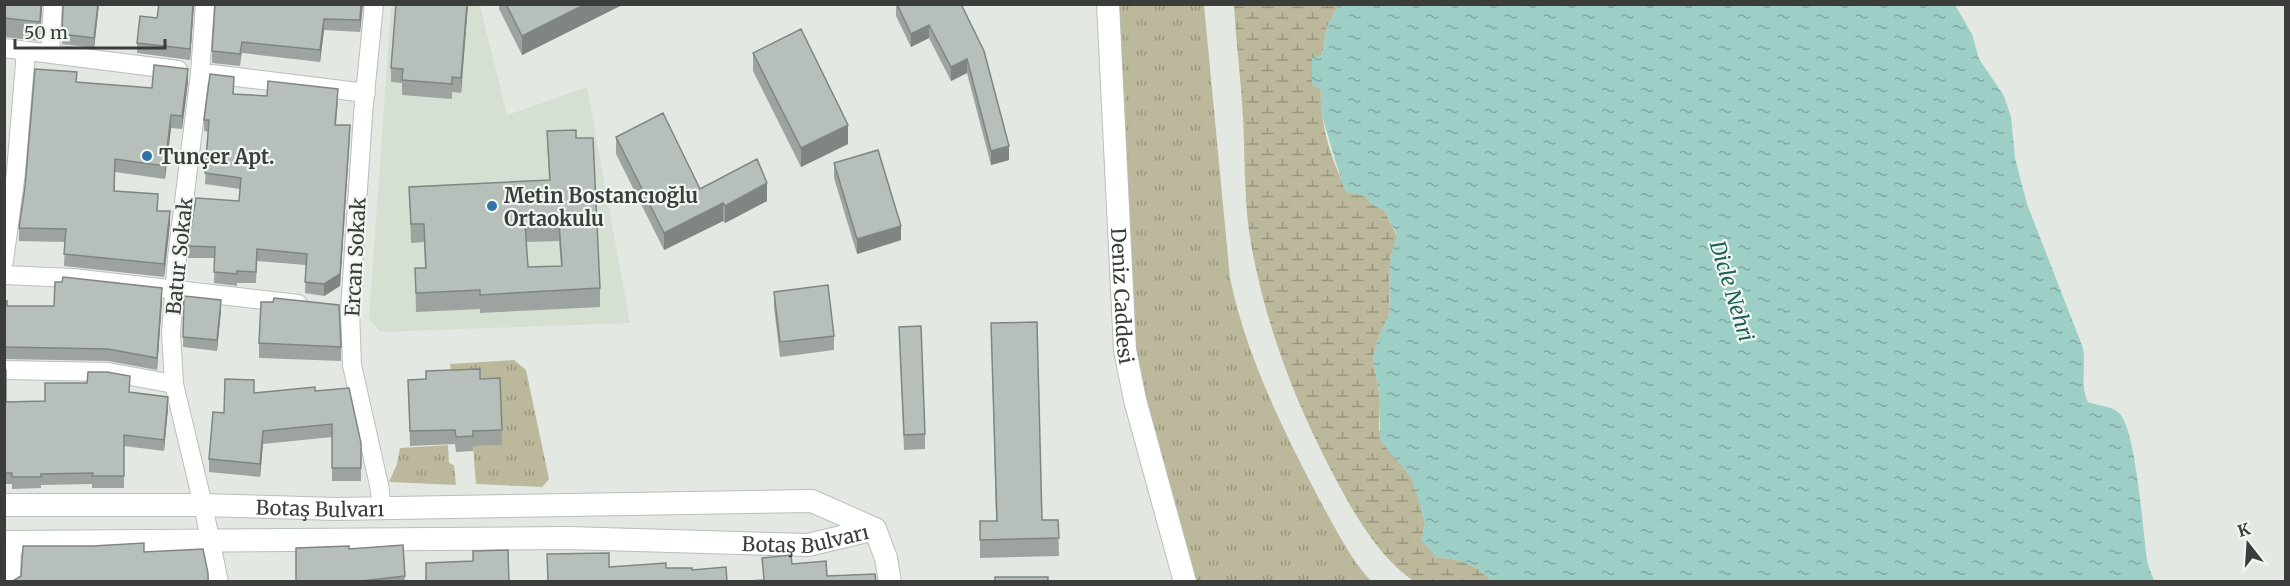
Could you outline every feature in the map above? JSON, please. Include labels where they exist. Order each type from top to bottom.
[{"type":"street","points":[[50,54],[53,4]]},
{"type":"street","name":"Batur Sokak","points":[[205,4],[200,73],[174,289],[171,333],[174,384],[212,542],[219,582]]},
{"type":"street","name":"Ercan Sokak","points":[[374,4],[350,310],[352,365],[382,508]]},
{"type":"street","name":"Deniz Caddesi","points":[[1108,4],[1125,350],[1135,400],[1185,582]]},
{"type":"street","points":[[4,48],[366,93]]},
{"type":"street","points":[[4,261],[16,172],[26,51]]},
{"type":"street","points":[[4,275],[73,278],[350,310]]},
{"type":"street","points":[[4,370],[108,372],[174,384]]},
{"type":"street","name":"Botaş Bulvarı","points":[[4,505],[382,508],[812,501],[875,529]]},
{"type":"street","points":[[875,529],[886,558],[890,582]]},
{"type":"street","name":"Botaş Bulvarı","points":[[8,543],[568,538],[808,545],[875,529]]},
{"type":"street","points":[[8,543],[11,582]]},
{"type":"shaded area","name":"Metin Bostancıoğlu Ortaokulu","points":[[391,5],[480,5],[507,115],[587,87],[630,323],[380,332],[369,319]]},
{"type":"green space","points":[[1108,5],[1204,5],[1230,278],[1237,307],[1269,396],[1296,453],[1345,546],[1371,581],[1185,581],[1135,400]]},
{"type":"green space","points":[[1234,5],[1339,5],[1327,27],[1314,84],[1321,90],[1325,130],[1332,156],[1347,192],[1366,196],[1370,203],[1384,210],[1397,236],[1390,261],[1389,315],[1377,341],[1373,358],[1380,398],[1379,430],[1412,479],[1424,514],[1423,532],[1437,558],[1452,559],[1467,564],[1481,571],[1492,581],[1415,582],[1402,572],[1378,547],[1358,518],[1333,474],[1305,416],[1271,325],[1249,231]]},
{"type":"green space","points":[[514,360],[526,370],[549,479],[542,487],[476,484],[473,446],[501,445],[453,385],[450,364]]},
{"type":"green space","points":[[448,445],[449,463],[454,465],[456,485],[389,482],[397,464],[400,448]]},
{"type":"water","name":"Dicle Nehri","points":[[1339,5],[1955,5],[1972,34],[1979,59],[2004,96],[2011,117],[2015,158],[2027,204],[2083,348],[2084,390],[2088,402],[2118,412],[2130,437],[2147,560],[2154,581],[1492,582],[1481,571],[1467,564],[1452,559],[1437,558],[1421,540],[1425,524],[1412,479],[1380,440],[1380,398],[1373,358],[1377,341],[1389,315],[1390,260],[1397,235],[1384,210],[1370,203],[1365,196],[1347,192],[1344,189],[1321,113],[1321,90],[1312,84],[1312,58],[1322,55],[1327,27]]},
{"type":"building","points":[[4,4],[41,4],[40,22],[4,18]]},
{"type":"building","points":[[63,4],[98,4],[94,38],[62,34]]},
{"type":"building","points":[[159,4],[193,4],[190,49],[137,43],[140,16],[157,18]]},
{"type":"building","points":[[215,4],[361,4],[360,20],[324,19],[320,50],[242,42],[240,54],[212,51]]},
{"type":"building","points":[[396,4],[467,4],[461,78],[452,77],[452,84],[402,80],[403,69],[391,68]]},
{"type":"building","points":[[506,4],[586,4],[522,36]]},
{"type":"building","points":[[897,4],[961,4],[984,51],[1009,146],[991,151],[967,59],[951,67],[929,25],[911,34]]},
{"type":"building","points":[[801,29],[848,125],[801,148],[753,53]]},
{"type":"building","points":[[154,65],[188,69],[182,116],[171,115],[165,166],[115,159],[114,191],[158,194],[157,211],[170,211],[164,264],[64,254],[66,229],[19,228],[25,187],[35,69],[77,72],[76,82],[152,88]]},
{"type":"building","points":[[210,74],[234,77],[233,94],[267,96],[268,81],[338,89],[335,125],[350,125],[340,274],[324,284],[305,282],[307,254],[257,249],[256,272],[237,271],[237,274],[214,272],[215,247],[188,246],[196,198],[239,201],[241,178],[205,173],[209,120],[204,120]]},
{"type":"building","points":[[663,113],[700,189],[757,159],[767,183],[725,206],[723,203],[664,233],[616,137]]},
{"type":"building","points":[[576,130],[576,138],[593,138],[600,288],[480,295],[480,290],[416,293],[415,268],[426,268],[424,224],[411,224],[409,187],[550,180],[547,131]],"holes":[[[559,222],[562,266],[528,267],[525,224]]]},
{"type":"building","points":[[878,150],[901,226],[857,239],[834,163]]},
{"type":"building","points":[[63,277],[162,288],[157,358],[108,349],[4,347],[4,301],[7,301],[7,306],[54,306],[55,282],[62,282]]},
{"type":"building","points":[[828,285],[834,336],[780,342],[774,292]]},
{"type":"building","points":[[184,296],[221,300],[217,340],[183,337]]},
{"type":"building","points":[[274,298],[339,305],[341,347],[259,343],[261,302],[273,302]]},
{"type":"building","points":[[1037,322],[1042,520],[1058,520],[1059,538],[980,540],[980,521],[997,521],[991,323]]},
{"type":"building","points":[[921,326],[925,434],[904,435],[899,327]]},
{"type":"building","points":[[480,369],[480,379],[500,378],[502,430],[473,431],[473,436],[456,437],[455,430],[410,431],[408,380],[426,379],[426,371]]},
{"type":"building","points":[[4,370],[6,370],[6,402],[45,401],[45,383],[87,383],[88,372],[107,372],[130,376],[129,392],[168,397],[164,440],[124,435],[124,476],[92,476],[93,473],[12,477],[12,473],[4,473]]},
{"type":"building","points":[[225,379],[254,380],[254,393],[315,387],[315,391],[349,388],[361,443],[361,468],[332,468],[332,424],[263,431],[260,464],[209,459],[213,412],[224,413]]},
{"type":"building","points":[[144,543],[144,552],[203,549],[208,582],[11,582],[21,576],[23,546]]},
{"type":"building","points":[[403,545],[405,576],[353,582],[296,582],[296,548],[349,546],[349,549]]},
{"type":"building","points":[[508,550],[509,582],[426,582],[426,563],[473,561],[473,551]]},
{"type":"building","points":[[609,553],[609,567],[666,563],[666,568],[692,568],[692,570],[726,567],[727,582],[548,582],[547,554]]},
{"type":"building","points":[[791,555],[792,564],[826,561],[827,576],[875,574],[876,582],[736,582],[764,580],[762,558]]},
{"type":"building","points":[[995,577],[1048,577],[1048,582],[995,582]]},
{"type":"place","name":"Tunçer Apt.","points":[[147,156]]},
{"type":"place","name":"Metin Bostancıoğlu Ortaokulu","points":[[492,206]]}]
